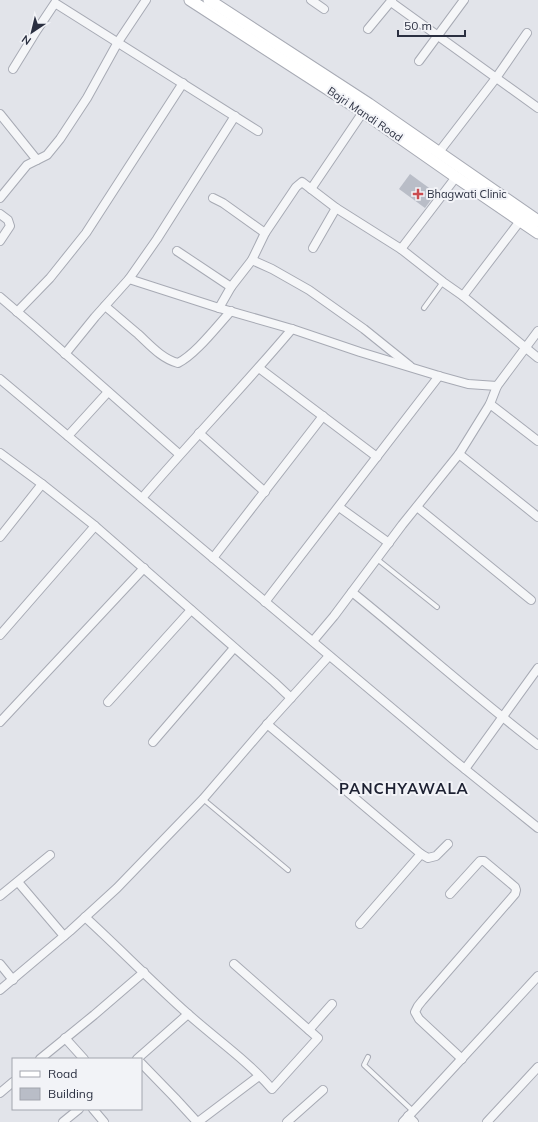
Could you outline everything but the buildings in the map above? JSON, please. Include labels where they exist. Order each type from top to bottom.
[{"type":"street","points":[[0,198],[27,165],[48,155],[60,139],[87,98],[118,42],[146,0]]},
{"type":"street","name":"Bajri Mandi Road","points":[[190,0],[363,112],[538,233]]},
{"type":"street","points":[[209,0],[369,104],[538,221]]},
{"type":"street","points":[[311,0],[324,9]]},
{"type":"street","points":[[419,61],[464,0]]},
{"type":"street","points":[[368,29],[392,1],[437,36],[538,108]]},
{"type":"street","points":[[13,70],[55,3],[258,131]]},
{"type":"street","points":[[439,152],[496,78],[526,33]]},
{"type":"street","points":[[17,312],[50,278],[86,233],[183,83]]},
{"type":"street","points":[[311,189],[363,112]]},
{"type":"street","points":[[0,114],[37,160]]},
{"type":"street","points":[[65,354],[129,279],[157,239],[235,116]]},
{"type":"street","points":[[400,249],[456,177]]},
{"type":"street","points":[[219,308],[231,287],[252,260],[265,233],[296,187],[302,182],[336,208],[400,249],[442,282],[463,296],[538,358]]},
{"type":"street","points":[[213,198],[223,203],[265,233]]},
{"type":"street","points":[[313,248],[336,208]]},
{"type":"street","points":[[0,214],[8,220],[10,226],[0,241]]},
{"type":"street","points":[[463,296],[520,221]]},
{"type":"street","points":[[177,251],[231,287]]},
{"type":"street","points":[[252,260],[272,269],[309,290],[364,329],[414,368]]},
{"type":"street","points":[[129,279],[439,376],[468,384],[497,386]]},
{"type":"street","points":[[0,298],[180,454]]},
{"type":"street","points":[[105,306],[160,354],[170,361],[178,363],[185,360],[231,311]]},
{"type":"street","points":[[142,498],[199,433],[260,368],[292,329]]},
{"type":"street","points":[[312,641],[459,454],[490,404],[497,386],[538,331]]},
{"type":"street","points":[[260,368],[377,457]]},
{"type":"street","points":[[265,602],[439,376]]},
{"type":"street","points":[[0,379],[329,656],[538,828]]},
{"type":"street","points":[[68,436],[108,392]]},
{"type":"street","points":[[490,404],[538,441]]},
{"type":"street","points":[[213,558],[323,416]]},
{"type":"street","points":[[199,433],[265,492]]},
{"type":"street","points":[[0,453],[95,526],[291,698]]},
{"type":"street","points":[[459,454],[538,517]]},
{"type":"street","points":[[1,535],[42,484]]},
{"type":"street","points":[[339,507],[389,543]]},
{"type":"street","points":[[417,507],[531,600]]},
{"type":"street","points":[[0,635],[95,526]]},
{"type":"street","points":[[0,722],[144,568]]},
{"type":"street","points":[[352,592],[502,717],[538,744]]},
{"type":"street","points":[[108,702],[191,610]]},
{"type":"street","points":[[153,742],[234,648]]},
{"type":"street","points":[[0,990],[64,936],[117,888],[203,799],[267,724],[329,656]]},
{"type":"street","points":[[465,769],[538,668]]},
{"type":"street","points":[[267,724],[421,854],[428,858],[436,856],[448,844]]},
{"type":"street","points":[[360,924],[421,854]]},
{"type":"street","points":[[0,896],[50,855]]},
{"type":"street","points":[[450,894],[480,861],[484,861],[515,887],[516,890],[515,894],[422,1001],[415,1012],[419,1019],[462,1059]]},
{"type":"street","points":[[18,882],[64,936]]},
{"type":"street","points":[[85,917],[188,1014],[237,1055],[272,1089],[318,1038],[234,964]]},
{"type":"street","points":[[0,964],[13,980]]},
{"type":"street","points":[[41,1058],[144,972]]},
{"type":"street","points":[[410,1118],[538,976]]},
{"type":"street","points":[[309,1030],[332,1004]]},
{"type":"street","points":[[138,1058],[188,1014]]},
{"type":"street","points":[[66,1038],[83,1058]]},
{"type":"street","points":[[142,1064],[197,1122],[259,1076]]},
{"type":"street","points":[[487,1122],[538,1067]]},
{"type":"street","points":[[0,1093],[12,1083]]},
{"type":"street","points":[[287,1122],[322,1090]]},
{"type":"street","points":[[63,1122],[78,1110]]},
{"type":"street","points":[[94,1110],[104,1122]]},
{"type":"lane","points":[[424,308],[442,282]]},
{"type":"lane","points":[[377,559],[437,607]]},
{"type":"lane","points":[[203,799],[288,870]]},
{"type":"lane","points":[[368,1057],[364,1065],[410,1118]]},
{"type":"place","name":"Bhagwati Clinic","points":[[418,194]]},
{"type":"district","name":"PANCHYAWALA","points":[[404,788]]}]
